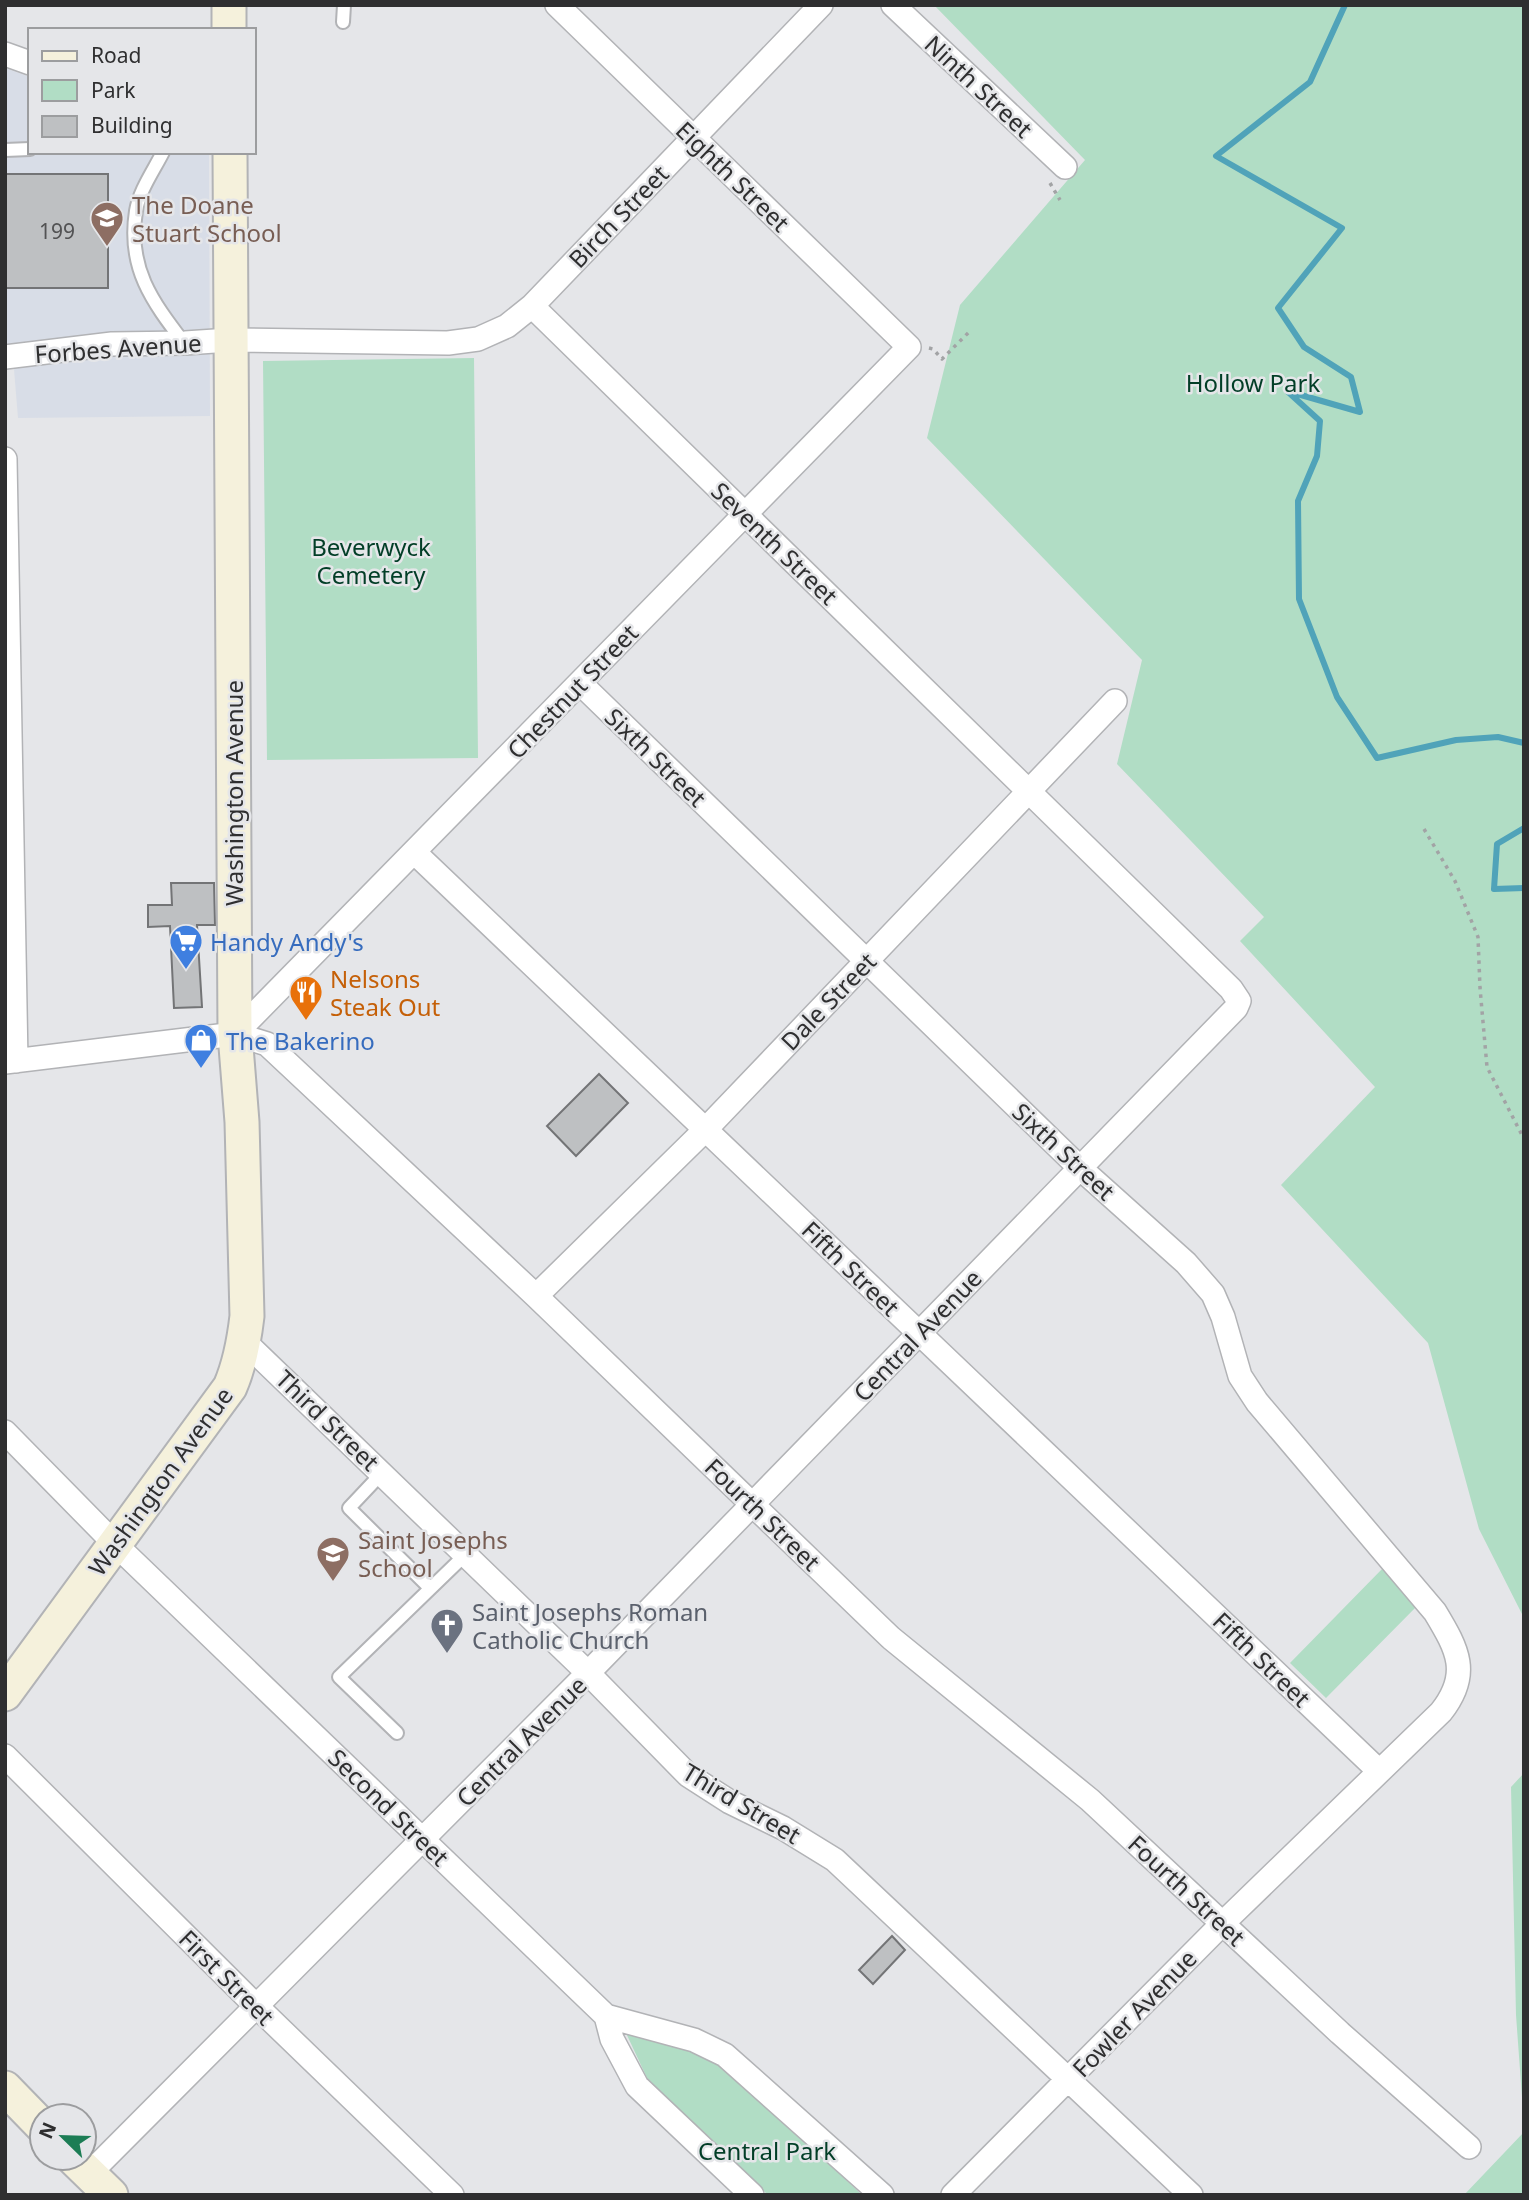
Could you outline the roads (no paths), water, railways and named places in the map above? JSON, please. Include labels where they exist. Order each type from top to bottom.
[{"type":"street","points":[[229,5],[229,28]]},
{"type":"street","name":"Eighth Street","points":[[557,5],[909,347]]},
{"type":"street","name":"Birch Street","points":[[532,306],[821,5]]},
{"type":"street","name":"Ninth Street","points":[[893,5],[1065,167]]},
{"type":"street","points":[[5,54],[28,62]]},
{"type":"street","name":"Washington Avenue","points":[[5,1694],[230,1387],[239,1367],[244,1341],[247,1316],[243,1122],[235,1034],[230,154]]},
{"type":"street","points":[[230,340],[448,343],[478,339],[508,326],[532,306]]},
{"type":"street","name":"Seventh Street","points":[[532,306],[1231,989],[1239,1001]]},
{"type":"street","name":"Forbes Avenue","points":[[5,357],[113,344],[230,340]]},
{"type":"street","name":"Chestnut Street","points":[[235,1034],[909,347]]},
{"type":"street","points":[[5,459],[11,1062]]},
{"type":"street","name":"Sixth Street","points":[[580,683],[1080,1168],[1186,1263],[1213,1294],[1223,1317],[1240,1376],[1257,1402],[1435,1612],[1457,1656],[1459,1680]]},
{"type":"street","name":"Dale Street","points":[[536,1296],[705,1129],[1115,701]]},
{"type":"street","name":"Fifth Street","points":[[414,852],[1379,1771]]},
{"type":"street","name":"Central Avenue","points":[[91,2175],[588,1673],[1236,1009],[1239,1001]]},
{"type":"street","name":"Fourth Street","points":[[11,1062],[235,1034],[267,1044],[278,1052],[891,1638],[1090,1800],[1340,2033],[1469,2147]]},
{"type":"street","name":"Third Street","points":[[244,1341],[588,1673],[688,1776],[835,1860],[1191,2195]]},
{"type":"street","name":"Second Street","points":[[5,1432],[116,1544],[606,2016],[612,2039],[637,2086],[752,2195]]},
{"type":"street","name":"Fowler Avenue","points":[[953,2195],[1223,1923],[1441,1712],[1453,1696],[1459,1680]]},
{"type":"street","name":"First Street","points":[[5,1756],[256,2006],[452,2195]]},
{"type":"street","points":[[606,2016],[694,2040],[725,2055],[882,2195]]},
{"type":"street","points":[[5,2088],[28,2112]]},
{"type":"lane","points":[[343,22],[344,5]]},
{"type":"lane","points":[[5,150],[28,149]]},
{"type":"lane","points":[[162,154],[136,209],[135,242],[141,275],[153,301],[185,343]]},
{"type":"lane","points":[[382,1473],[349,1508],[430,1588]]},
{"type":"lane","points":[[397,1732],[339,1677],[465,1555]]},
{"type":"waterway","points":[[1345,5],[1310,82],[1216,156],[1342,228],[1278,308],[1304,347],[1351,377],[1360,412],[1287,391],[1320,421],[1317,456],[1298,501],[1299,599],[1337,697],[1377,758],[1456,740],[1498,737],[1524,743]]},
{"type":"waterway","points":[[1524,828],[1497,844],[1494,889],[1524,888]]},
{"type":"place","name":"The Doane Stuart School","points":[[107,248]]},
{"type":"place","name":"Handy Andy's","points":[[186,971]]},
{"type":"place","name":"Nelsons Steak Out","points":[[306,1022]]},
{"type":"place","name":"The Bakerino","points":[[201,1070]]},
{"type":"place","name":"Saint Josephs School","points":[[333,1583]]},
{"type":"place","name":"Saint Josephs Roman Catholic Church","points":[[447,1655]]},
{"type":"park label","name":"Hollow Park","points":[[1253,382]]},
{"type":"park label","name":"Beverwyck Cemetery","points":[[371,560]]},
{"type":"park label","name":"Central Park","points":[[767,2150]]}]
